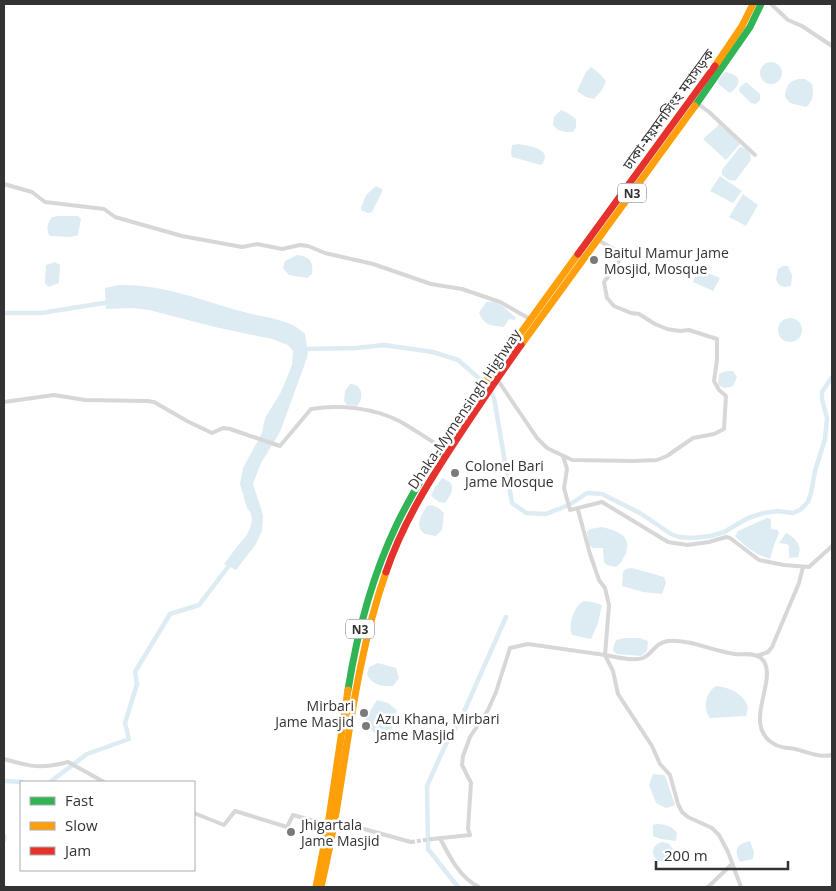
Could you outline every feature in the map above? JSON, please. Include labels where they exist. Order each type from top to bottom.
[{"type":"highway","name":"ঢাকা-ময়মনসিংহ মহাসড়ক","points":[[492,371],[723,55],[742,26],[753,4]]},
{"type":"highway","name":"Dhaka-Mymensingh Highway","points":[[321,887],[335,820],[362,651],[376,600],[392,554],[414,508],[431,478],[482,401],[750,27],[761,4]]},
{"type":"highway","name":"Dhaka-Mymensingh Highway","points":[[316,887],[328,825],[354,651],[376,574],[397,524],[425,472],[492,371]]},
{"type":"street","points":[[771,4],[788,20],[802,26],[832,46]]},
{"type":"street","points":[[696,103],[709,112],[755,155]]},
{"type":"street","points":[[4,184],[32,192],[45,202],[104,209],[115,216],[182,236],[242,247],[257,244],[282,249],[308,246],[325,253],[373,264],[431,284],[462,289],[500,302],[530,319]]},
{"type":"street","points":[[498,379],[537,438],[547,448],[572,460],[634,462],[657,460],[667,456],[693,438],[714,434],[724,429],[726,396],[719,390],[714,381],[718,360],[717,339],[689,330],[667,329],[639,314],[614,306],[607,298],[604,282],[618,263],[620,257],[615,250],[598,240]]},
{"type":"street","points":[[4,402],[54,395],[84,400],[147,400],[212,433],[223,428],[230,428],[280,446],[311,409],[325,407],[356,409],[386,416],[400,422],[441,447]]},
{"type":"street","points":[[563,456],[567,469],[564,488],[570,510],[578,510],[589,504],[602,502],[668,542],[687,545],[726,537],[759,560],[784,566],[809,567],[832,546]]},
{"type":"street","points":[[578,510],[592,561],[599,580],[605,588],[609,605],[605,656],[613,671],[618,694],[652,746],[660,764],[670,775],[682,812],[688,817],[712,828],[719,835],[741,887]]},
{"type":"street","points":[[432,838],[470,835],[468,829],[471,783],[462,766],[463,756],[470,737],[488,710],[496,692],[510,648],[528,644],[635,659],[643,658],[656,645],[669,641],[696,644],[734,654],[757,656],[765,654],[772,647],[799,583],[803,567]]},
{"type":"street","points":[[757,656],[763,660],[767,678],[760,709],[763,733],[777,746],[821,756],[832,755]]},
{"type":"street","points":[[4,759],[27,765],[48,767],[68,762],[102,781]]},
{"type":"street","points":[[195,813],[224,825],[235,811],[287,827],[293,816],[328,825]]},
{"type":"street","points":[[335,820],[411,842]]},
{"type":"street","points":[[440,838],[450,858],[471,883],[479,887]]},
{"type":"street","points":[[708,887],[732,864]]},
{"type":"shaded area","points":[[771,62],[779,65],[782,73],[779,81],[771,84],[763,81],[760,73],[763,65]]},
{"type":"shaded area","points":[[591,67],[606,81],[602,90],[594,99],[586,97],[577,91],[586,72]]},
{"type":"shaded area","points":[[725,72],[734,75],[738,80],[737,86],[730,93],[718,84],[718,80]]},
{"type":"shaded area","points":[[805,79],[812,84],[812,97],[806,107],[790,103],[785,97],[788,85],[792,81]]},
{"type":"shaded area","points":[[746,82],[760,94],[760,100],[756,104],[751,103],[739,91],[740,87]]},
{"type":"shaded area","points":[[561,110],[576,119],[576,127],[573,132],[564,132],[553,125],[554,117]]},
{"type":"shaded area","points":[[721,123],[740,144],[726,160],[703,139]]},
{"type":"shaded area","points":[[519,144],[534,147],[543,152],[545,155],[541,165],[512,157],[512,145]]},
{"type":"shaded area","points":[[740,147],[748,151],[751,160],[735,181],[729,180],[722,175],[722,170]]},
{"type":"shaded area","points":[[720,176],[742,191],[733,203],[710,191]]},
{"type":"shaded area","points":[[376,186],[382,189],[382,192],[372,212],[368,213],[361,210],[366,195]]},
{"type":"shaded area","points":[[743,194],[758,205],[746,226],[729,217]]},
{"type":"shaded area","points":[[78,216],[81,219],[78,235],[71,237],[50,236],[47,228],[48,224],[52,217]]},
{"type":"shaded area","points":[[297,255],[310,260],[312,274],[307,278],[289,275],[283,268],[285,261]]},
{"type":"shaded area","points":[[55,262],[60,265],[59,283],[48,287],[45,283],[46,265]]},
{"type":"shaded area","points":[[788,266],[792,275],[791,286],[779,285],[776,280],[778,269]]},
{"type":"shaded area","points":[[698,269],[720,278],[713,291],[693,282]]},
{"type":"shaded area","points":[[119,285],[152,287],[183,294],[244,312],[276,319],[292,325],[305,334],[308,354],[303,369],[280,432],[261,463],[253,484],[263,515],[262,531],[256,544],[236,570],[224,564],[247,535],[252,520],[240,484],[243,468],[262,433],[265,418],[281,392],[292,365],[293,351],[288,345],[272,339],[149,310],[132,308],[106,309],[105,288]]},
{"type":"shaded area","points":[[486,302],[502,306],[516,318],[515,320],[509,319],[504,327],[486,322],[479,313]]},
{"type":"shaded area","points":[[790,318],[799,321],[802,330],[799,339],[790,342],[781,339],[778,330],[781,321]]},
{"type":"shaded area","points":[[733,371],[737,377],[733,386],[725,388],[718,385],[719,374]]},
{"type":"shaded area","points":[[350,384],[358,386],[361,392],[361,399],[357,406],[347,405],[344,401],[345,391]]},
{"type":"shaded area","points":[[442,478],[450,482],[452,487],[445,503],[439,502],[431,496]]},
{"type":"shaded area","points":[[427,506],[437,507],[444,513],[442,530],[436,536],[425,534],[419,524]]},
{"type":"shaded area","points":[[767,518],[771,519],[771,529],[778,530],[779,533],[770,559],[751,550],[735,536],[738,531]]},
{"type":"shaded area","points":[[602,527],[618,532],[627,542],[626,553],[616,567],[607,565],[604,562],[603,548],[593,548],[589,545],[587,532],[590,529]]},
{"type":"shaded area","points":[[786,533],[798,543],[800,549],[798,557],[789,558],[789,546],[779,543]]},
{"type":"shaded area","points":[[632,568],[664,577],[666,583],[662,594],[643,592],[622,586],[623,572],[626,569]]},
{"type":"shaded area","points":[[584,601],[602,605],[598,623],[591,639],[572,635],[571,631],[574,611]]},
{"type":"shaded area","points":[[640,638],[648,641],[647,651],[641,656],[617,654],[613,651],[616,640]]},
{"type":"shaded area","points":[[378,663],[396,668],[399,678],[393,686],[378,685],[367,675],[369,667]]},
{"type":"shaded area","points":[[716,686],[731,690],[743,698],[748,707],[746,716],[710,718],[706,710],[706,700]]},
{"type":"shaded area","points":[[377,700],[388,703],[397,710],[390,735],[384,738],[375,734],[364,721]]},
{"type":"shaded area","points":[[653,774],[664,775],[675,805],[666,808],[656,803],[649,785]]},
{"type":"shaded area","points":[[653,825],[671,827],[677,833],[676,841],[653,836]]},
{"type":"shaded area","points":[[750,841],[754,852],[753,859],[740,862],[737,850],[739,846]]},
{"type":"shaded area","points":[[663,842],[670,845],[673,852],[670,859],[663,862],[656,859],[653,852],[656,845]]},
{"type":"waterway","points":[[4,313],[41,313],[110,302]]},
{"type":"waterway","points":[[303,349],[356,348],[384,345],[433,352],[458,360],[488,386],[494,398],[512,503],[526,513],[546,514],[569,505],[587,493],[602,494],[640,513],[671,534],[679,537],[693,538],[724,532],[748,518],[764,513],[777,511],[793,513],[800,510],[808,502],[825,439],[827,418],[822,392],[832,377]]},
{"type":"waterway","points":[[51,781],[87,754],[129,739],[125,723],[137,684],[135,672],[170,614],[199,605],[231,563]]},
{"type":"waterway","points":[[458,887],[428,849],[427,786],[444,748],[463,714],[506,617]]},
{"type":"waterway","points":[[4,781],[20,782]]},
{"type":"tunnel","points":[[411,842],[432,839]]},
{"type":"traffic: fast","points":[[695,106],[750,27],[761,4]]},
{"type":"traffic: fast","points":[[348,690],[366,605],[388,544],[418,486],[456,425]]},
{"type":"traffic: slow","points":[[715,66],[742,26],[753,4]]},
{"type":"traffic: slow","points":[[521,345],[695,106]]},
{"type":"traffic: slow","points":[[456,425],[578,254]]},
{"type":"traffic: slow","points":[[321,887],[361,663],[376,602],[386,572]]},
{"type":"traffic: slow","points":[[316,887],[328,825],[348,690]]},
{"type":"traffic: jam","points":[[578,254],[715,66]]},
{"type":"traffic: jam","points":[[386,572],[409,518],[428,484],[521,345]]},
{"type":"place","name":"Baitul Mamur Jame Mosjid, Mosque","points":[[594,260]]},
{"type":"place","name":"Colonel Bari Jame Mosque","points":[[455,473]]},
{"type":"place","name":"Mirbari Jame Masjid","points":[[364,713]]},
{"type":"place","name":"Azu Khana, Mirbari Jame Masjid","points":[[366,726]]},
{"type":"place","name":"Jhigartala Jame Masjid","points":[[291,832]]}]
